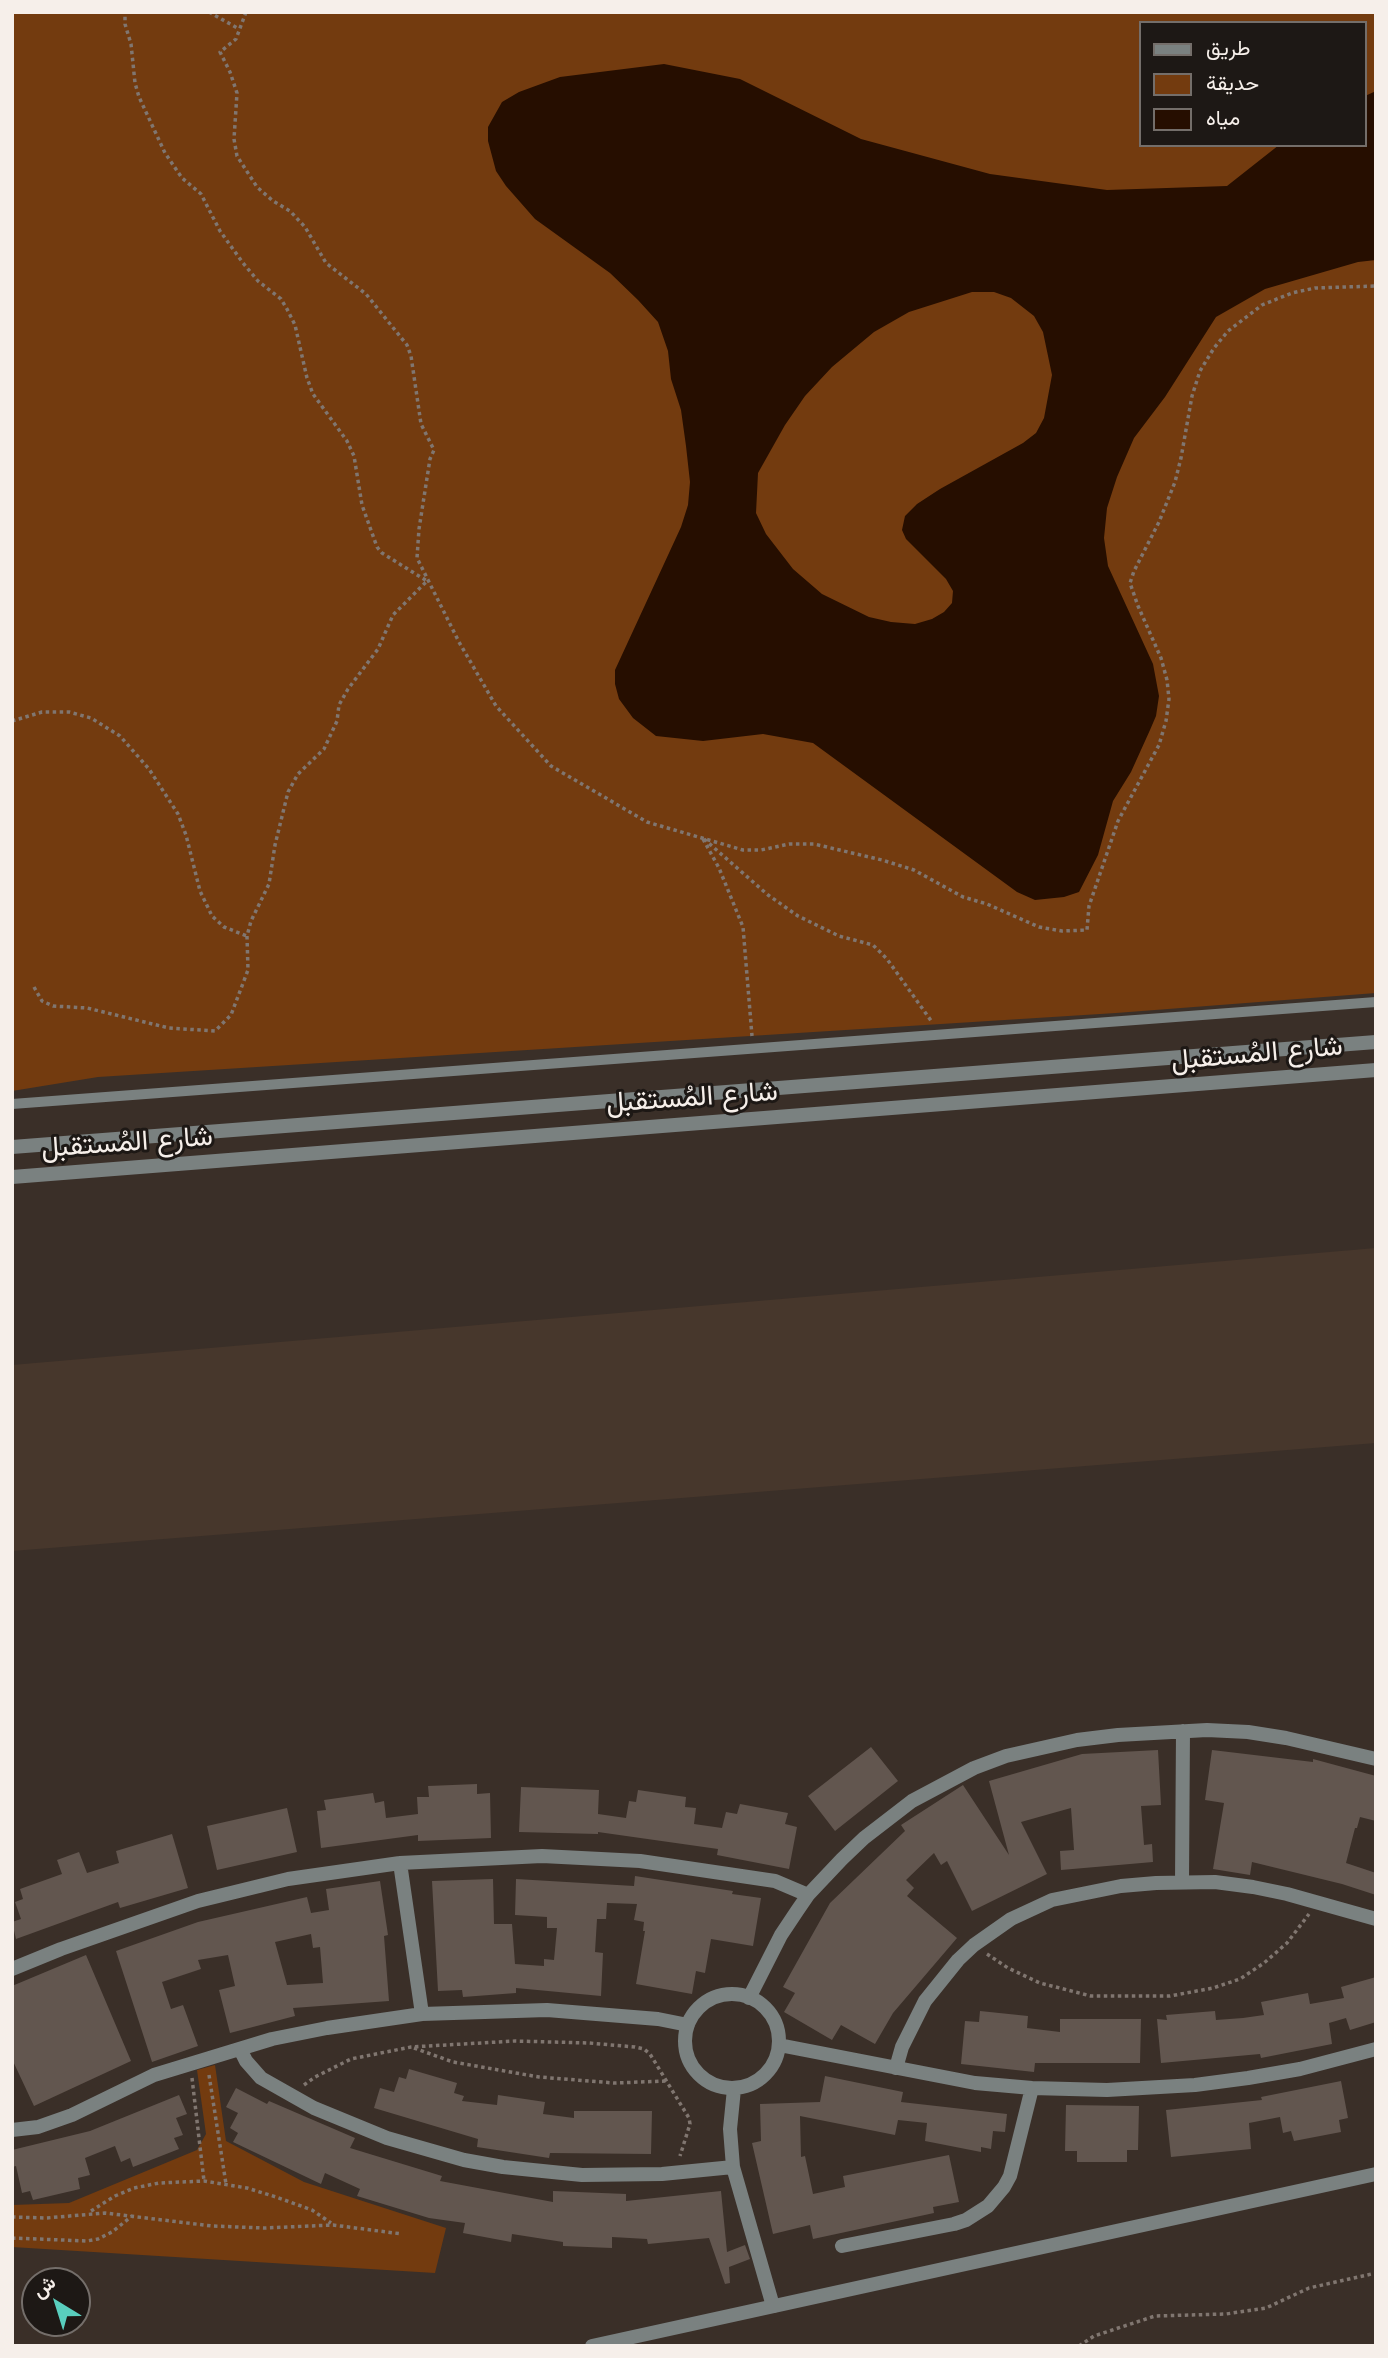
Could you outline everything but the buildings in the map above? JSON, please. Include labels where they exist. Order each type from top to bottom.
[{"type":"street","name":"شارع المُستقبل","points":[[12,1147],[1376,1042]]},
{"type":"street","name":"شارع المُستقبل","points":[[12,1177],[1376,1070]]},
{"type":"street","points":[[749,1998],[781,1935],[808,1895],[849,1852],[887,1819],[940,1784],[974,1768],[1006,1756],[1077,1740],[1183,1731],[1248,1732],[1376,1759]]},
{"type":"street","points":[[1182,1882],[1183,1731]]},
{"type":"street","points":[[12,1969],[61,1948],[198,1901],[288,1879],[400,1863],[542,1856],[640,1861],[775,1881],[808,1895]]},
{"type":"street","points":[[400,1863],[422,2014]]},
{"type":"street","points":[[896,2068],[902,2047],[925,2001],[940,1980],[974,1945],[1011,1919],[1052,1900],[1121,1886],[1215,1882],[1253,1887],[1376,1919]]},
{"type":"street","points":[[725,1995],[749,1998],[769,2012],[779,2033],[776,2059],[759,2080],[747,2086],[721,2087],[698,2074],[691,2064],[686,2052],[688,2025],[694,2014],[713,1999],[725,1995]]},
{"type":"street","points":[[12,2130],[38,2127],[72,2115],[137,2082],[272,2039],[422,2014],[547,2010],[630,2016],[688,2025]]},
{"type":"street","points":[[779,2045],[975,2083],[1107,2090],[1195,2085],[1300,2069],[1376,2049]]},
{"type":"street","points":[[240,2049],[246,2061],[261,2078],[290,2095],[350,2124],[387,2138],[464,2160],[530,2171],[582,2175],[733,2167]]},
{"type":"street","points":[[734,2088],[730,2129],[733,2167],[773,2306]]},
{"type":"street","points":[[842,2246],[954,2224],[988,2206],[1010,2176],[1031,2088]]},
{"type":"street","points":[[592,2346],[1376,2174]]},
{"type":"lane","points":[[12,1104],[1376,1002]]},
{"type":"path","points":[[125,12],[135,83],[165,153],[182,178],[201,194],[220,230],[243,263],[258,281],[281,299],[287,309],[295,325],[313,394],[347,441],[354,456],[362,505],[377,547],[382,553],[427,580]]},
{"type":"path","points":[[209,12],[239,29]]},
{"type":"path","points":[[246,12],[236,39],[220,52],[237,93],[234,139],[237,156],[257,187],[289,211],[304,227],[326,264],[366,294],[407,345],[421,424],[434,450],[430,459],[417,558],[496,706],[551,766],[647,822],[743,850],[761,850],[789,844],[814,844],[882,860],[914,870],[963,897],[987,904],[1039,927],[1062,931],[1087,930],[1088,906],[1118,821],[1159,745],[1166,721],[1169,699],[1164,669],[1130,583],[1175,482],[1192,396],[1200,371],[1228,331],[1262,305],[1292,293],[1315,288],[1376,286]]},
{"type":"path","points":[[34,987],[43,1000],[53,1006],[87,1007],[169,1028],[215,1031],[231,1015],[248,970],[247,936],[251,921],[269,884],[288,793],[298,774],[324,749],[337,721],[339,705],[378,649],[393,615],[427,580]]},
{"type":"path","points":[[12,721],[42,712],[69,712],[91,718],[120,736],[149,769],[178,814],[200,891],[212,916],[224,928],[247,936]]},
{"type":"path","points":[[702,838],[768,895],[798,916],[839,936],[873,945],[887,958],[940,1035]]},
{"type":"path","points":[[702,838],[719,868],[743,927],[753,1049]]},
{"type":"path","points":[[974,1945],[1008,1968],[1040,1983],[1091,1996],[1170,1996],[1213,1988],[1240,1979],[1287,1943],[1300,1929],[1317,1902]]},
{"type":"path","points":[[290,2095],[315,2077],[351,2059],[411,2047],[515,2041],[635,2047],[645,2049],[650,2054],[689,2118],[690,2124],[677,2172]]},
{"type":"path","points":[[411,2047],[453,2062],[539,2077],[614,2082],[667,2081]]},
{"type":"path","points":[[206,2059],[226,2184]]},
{"type":"path","points":[[191,2064],[204,2181]]},
{"type":"path","points":[[90,2213],[115,2196],[134,2188],[159,2183],[204,2181],[276,2197],[312,2210],[333,2225]]},
{"type":"path","points":[[12,2217],[46,2218],[90,2213],[212,2226],[264,2228],[333,2225],[402,2234]]},
{"type":"path","points":[[12,2238],[87,2241],[98,2239],[132,2216]]},
{"type":"path","points":[[1079,2346],[1094,2336],[1155,2316],[1226,2314],[1266,2308],[1309,2288],[1376,2273]]},
{"type":"shaded area","points":[[1376,1248],[1376,1443],[12,1551],[12,1365]]},
{"type":"green space","points":[[12,12],[1376,12],[1376,993],[1116,1013],[98,1077],[12,1091]]},
{"type":"green space","points":[[215,2065],[226,2141],[304,2182],[446,2228],[435,2273],[12,2247],[12,2205],[69,2203],[197,2150],[206,2134],[197,2070]]},
{"type":"water","points":[[664,64],[740,79],[861,139],[990,174],[1107,190],[1227,186],[1276,147],[1367,147],[1367,95],[1376,91],[1376,260],[1358,262],[1265,289],[1216,317],[1165,397],[1134,438],[1117,477],[1107,508],[1104,538],[1108,566],[1153,664],[1159,696],[1156,716],[1131,772],[1113,801],[1098,855],[1079,892],[1064,897],[1035,900],[1017,892],[813,743],[763,734],[703,741],[656,736],[633,718],[619,699],[615,670],[681,527],[688,505],[690,482],[681,410],[671,379],[668,351],[658,322],[610,273],[535,219],[496,171],[488,141],[488,127],[502,102],[519,92],[560,77]],"holes":[[[972,292],[994,292],[1011,298],[1034,316],[1043,332],[1052,375],[1044,418],[1036,433],[1023,443],[917,504],[905,516],[902,530],[906,539],[946,579],[953,591],[952,603],[932,619],[915,624],[869,617],[822,594],[793,569],[766,534],[756,513],[758,473],[785,425],[805,396],[832,367],[874,332],[909,312]]]}]
